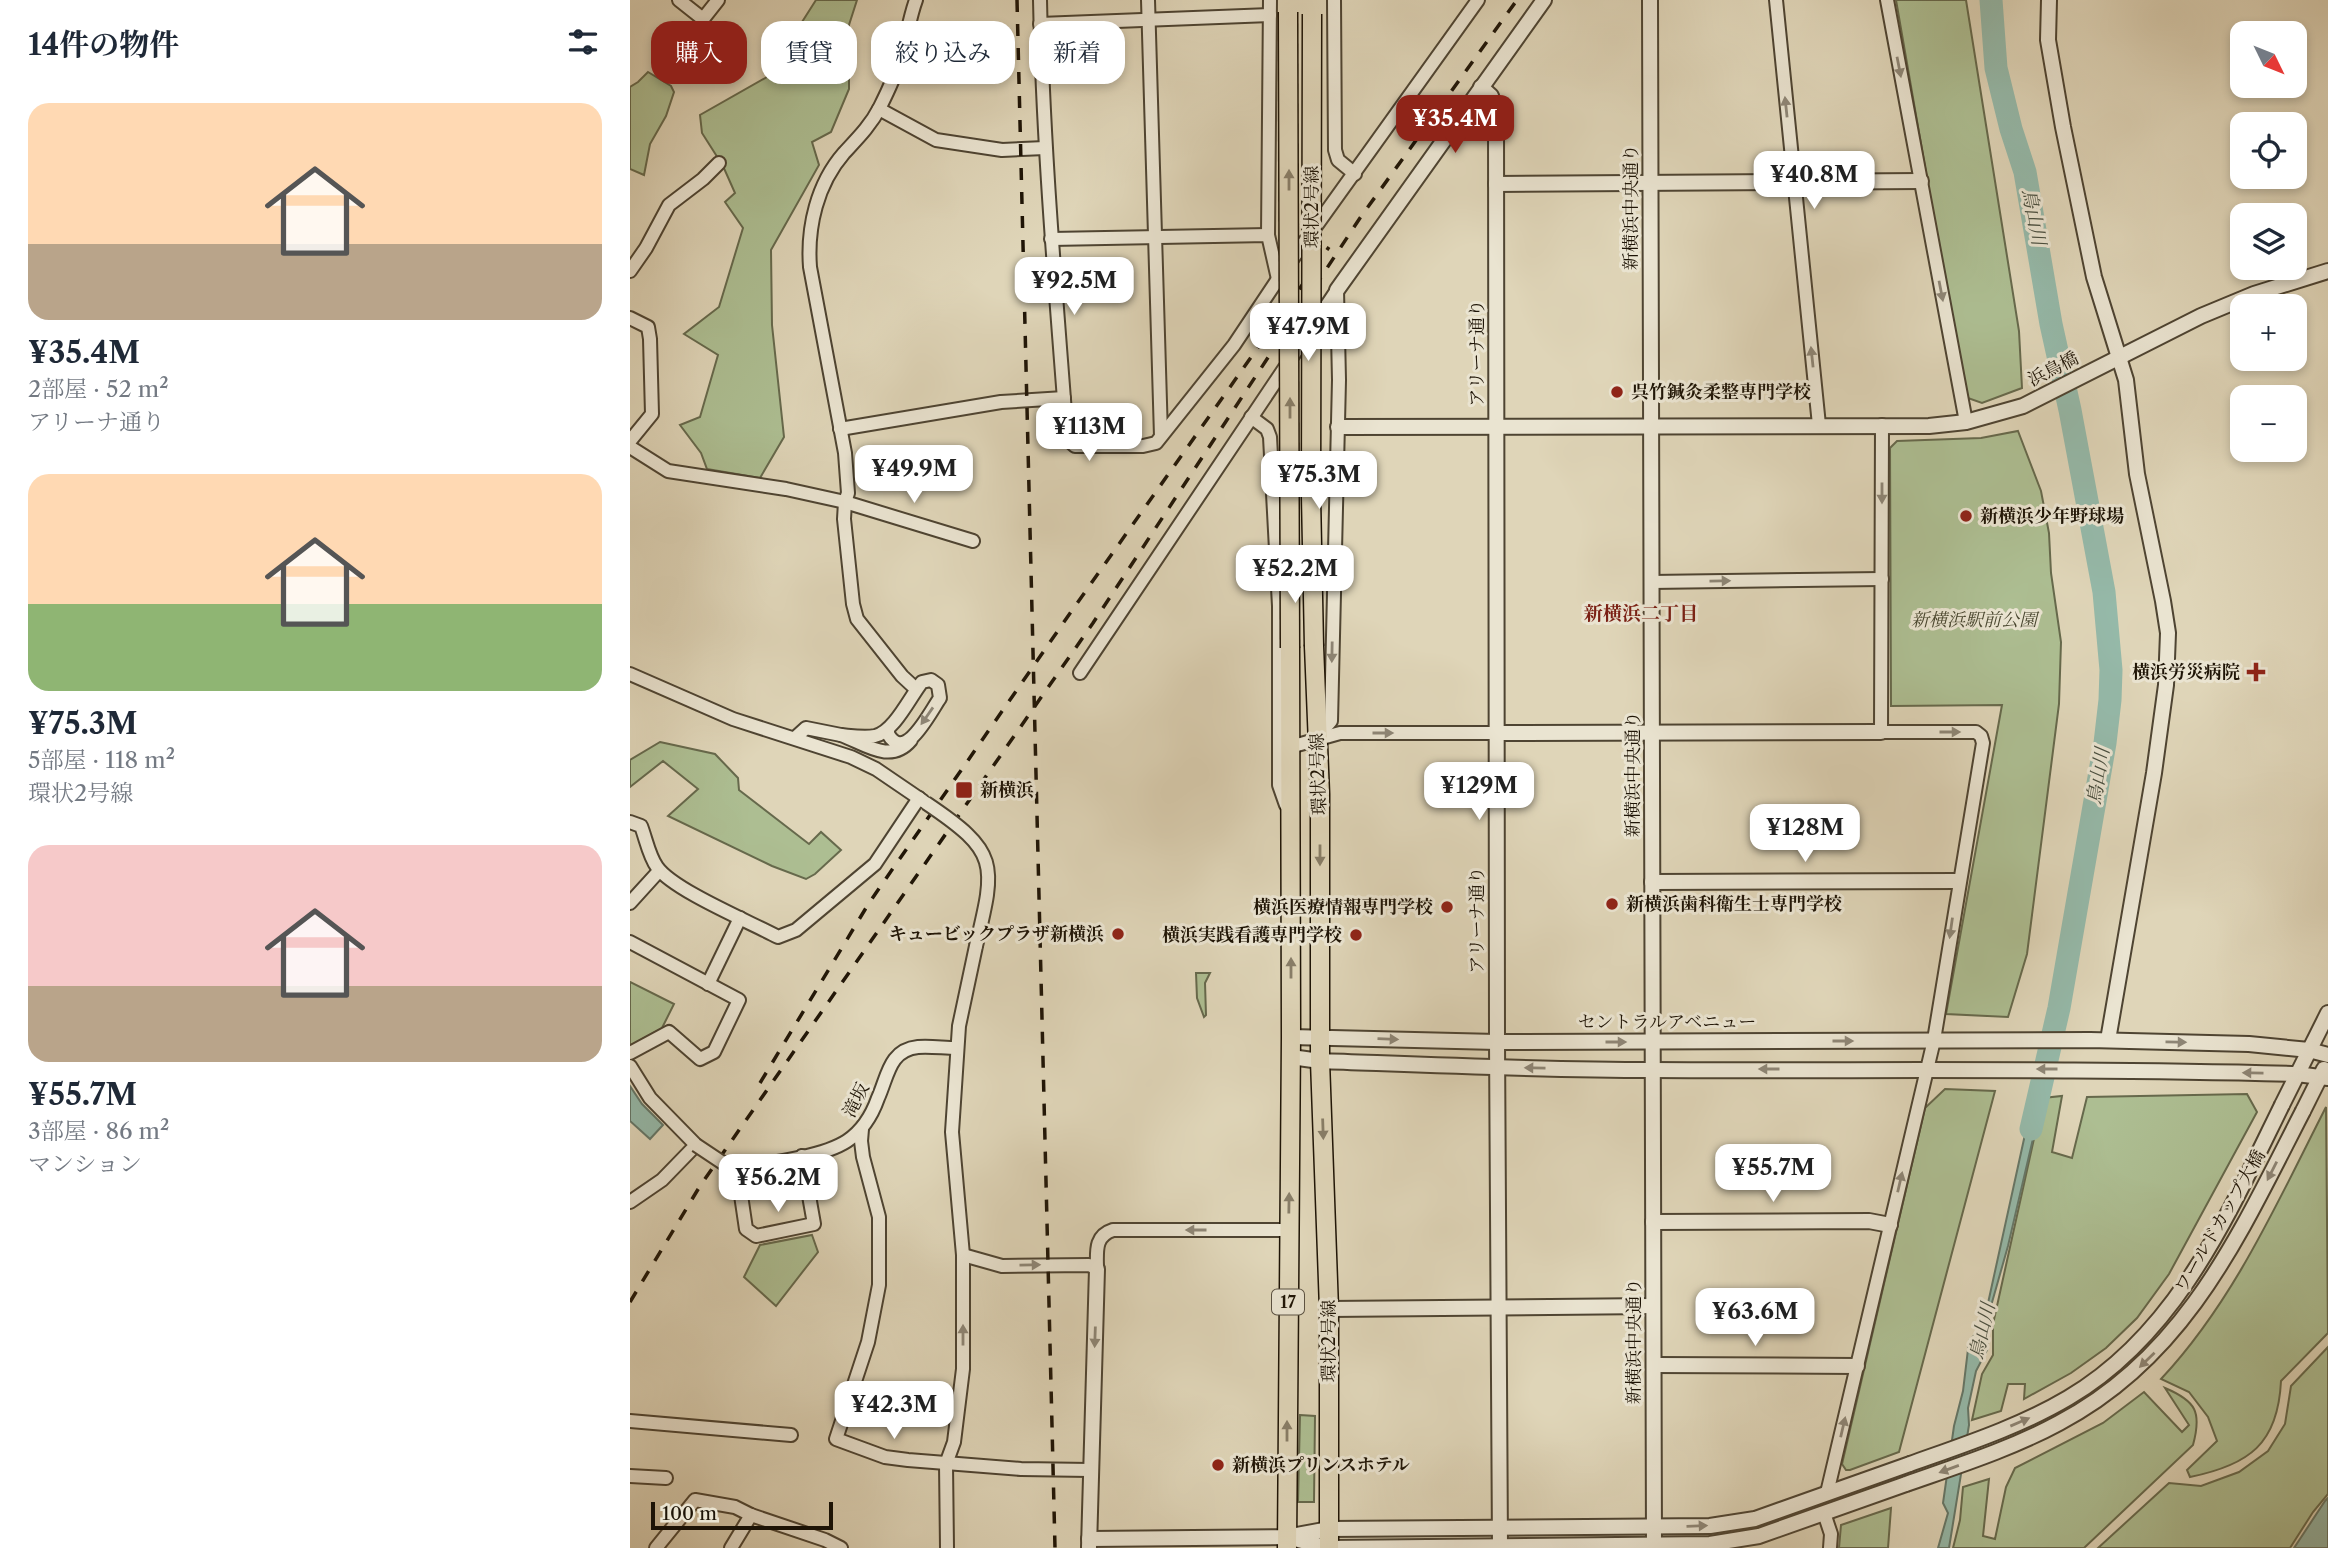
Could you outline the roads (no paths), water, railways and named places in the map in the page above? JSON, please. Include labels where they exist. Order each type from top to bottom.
[{"type":"main road","name":"環状2号線","points":[[1287,1543],[1291,1057],[1288,6]]},
{"type":"main road","name":"環状2号線","points":[[1312,7],[1311,496],[1316,738],[1320,794],[1320,1061],[1329,1309],[1329,1542]]},
{"type":"street","points":[[679,0],[703,19],[718,0]]},
{"type":"street","points":[[916,0],[901,56],[879,109],[861,136],[833,169],[823,188],[809,229],[810,268],[845,453],[850,586],[857,619],[902,677],[916,689]]},
{"type":"street","points":[[1040,0],[1040,21]]},
{"type":"street","points":[[1147,0],[1161,436]]},
{"type":"street","points":[[1270,0],[1268,235],[1278,279]]},
{"type":"street","points":[[1334,0],[1335,150],[1338,160],[1354,174]]},
{"type":"street","points":[[1462,22],[1463,0]]},
{"type":"street","points":[[1042,84],[1051,239],[1067,439],[1075,446],[1143,446],[1156,443],[1234,345],[1278,279],[1478,0]]},
{"type":"street","points":[[1080,673],[1337,290],[1544,0]]},
{"type":"street","name":"新横浜中央通り","points":[[1650,0],[1654,1546]]},
{"type":"street","points":[[1776,0],[1819,425]]},
{"type":"street","points":[[1887,0],[1966,422]]},
{"type":"street","points":[[2049,0],[2048,40],[2063,127],[2094,277],[2126,380],[2137,474],[2163,601],[2168,650],[2166,685],[2147,818],[2108,1040]]},
{"type":"street","points":[[1121,21],[1270,15]]},
{"type":"street","name":"アリーナ通り","points":[[1481,87],[1494,102],[1496,110],[1500,1547]]},
{"type":"street","points":[[879,109],[936,140],[1002,150],[1045,148]]},
{"type":"street","points":[[630,271],[669,205],[719,163]]},
{"type":"street","points":[[1496,184],[1921,181]]},
{"type":"street","points":[[1051,239],[1268,235]]},
{"type":"street","name":"浜鳥橋","points":[[1338,428],[1929,426],[1966,422],[2027,404],[2230,303],[2328,271]]},
{"type":"street","points":[[1316,738],[1331,721],[1338,428],[1337,290]]},
{"type":"street","points":[[630,318],[648,327],[654,401],[652,414],[637,423],[630,441]]},
{"type":"street","points":[[841,429],[1001,402],[1064,398]]},
{"type":"street","points":[[1251,417],[1267,429],[1270,437],[1279,606],[1279,785],[1290,818]]},
{"type":"street","points":[[1881,732],[1882,425]]},
{"type":"street","points":[[630,447],[668,471],[786,489],[845,502],[973,541]]},
{"type":"street","points":[[1651,582],[1882,579]]},
{"type":"street","points":[[630,674],[733,719],[851,757],[876,769],[971,836],[986,858],[989,886],[956,1048],[952,1132],[963,1255],[961,1397],[954,1442],[946,1464],[947,1548]]},
{"type":"street","points":[[795,738],[806,728],[841,735],[882,752],[899,750],[911,740],[940,698],[939,685],[931,680],[922,682],[888,730],[877,735],[841,735]]},
{"type":"street","points":[[888,730],[894,742],[906,743],[911,740]]},
{"type":"street","points":[[1290,747],[1340,733],[1976,732],[1981,736],[1983,743],[1958,881],[1934,1040],[1827,1493]]},
{"type":"street","points":[[630,822],[641,827],[659,871],[691,893],[778,937],[796,930],[875,864],[922,801]]},
{"type":"street","points":[[630,902],[659,871]]},
{"type":"street","points":[[1652,882],[1958,881]]},
{"type":"street","points":[[708,984],[740,918]]},
{"type":"street","points":[[630,943],[739,1000],[715,1052],[701,1059],[670,1032],[630,1053]]},
{"type":"street","name":"ワールドカップ大橋","points":[[1329,1542],[1500,1528],[1710,1526],[1738,1522],[1910,1464],[2049,1409],[2087,1386],[2135,1347],[2165,1313],[2193,1273],[2223,1221],[2328,1013]]},
{"type":"street","name":"セントラルアベニュー","points":[[1291,1037],[1497,1042],[2108,1040],[2249,1044],[2309,1050],[2328,1055]]},
{"type":"street","name":"滝坂","points":[[734,1168],[824,1152],[846,1142],[862,1129],[878,1098],[891,1062],[900,1053],[917,1047],[956,1048]]},
{"type":"street","points":[[1291,1057],[1320,1061],[1497,1068],[2085,1069],[2324,1076]]},
{"type":"street","name":"ワールドカップ大橋","points":[[1329,1542],[1500,1547],[1654,1546],[1743,1540],[1906,1485],[2058,1424],[2114,1389],[2149,1359],[2179,1326],[2221,1265],[2324,1076],[2328,1061]]},
{"type":"street","points":[[630,1066],[650,1098],[696,1145],[734,1168],[747,1229],[756,1236],[814,1224],[802,1156]]},
{"type":"street","points":[[862,1129],[863,1157],[879,1217],[879,1285],[868,1342],[836,1439],[885,1457],[1021,1469],[1090,1470]]},
{"type":"street","points":[[630,1202],[662,1180],[696,1145]]},
{"type":"street","points":[[1653,1222],[1869,1221],[1890,1225]]},
{"type":"street","points":[[1289,1230],[1113,1230],[1099,1239],[1089,1543],[1329,1542]]},
{"type":"street","points":[[963,1255],[1002,1266],[1089,1265],[1097,1269]]},
{"type":"street","points":[[1329,1309],[1653,1306]]},
{"type":"street","points":[[1654,1365],[1857,1366]]},
{"type":"street","points":[[630,1421],[791,1435]]},
{"type":"street","points":[[630,1476],[666,1478]]},
{"type":"street","points":[[656,1548],[695,1500],[735,1507],[751,1516],[825,1540],[841,1548]]},
{"type":"street","points":[[1824,1513],[1831,1534],[1830,1548]]},
{"type":"street","points":[[731,1548],[751,1516]]},
{"type":"water","points":[[630,1086],[642,1104],[663,1125],[650,1139],[630,1121]]},
{"type":"water","points":[[2033,1098],[2042,1100],[2008,1246],[1987,1320],[1988,1348],[1976,1371],[1968,1408],[1969,1425],[1949,1548],[1938,1548],[1948,1513],[1943,1503],[1969,1341],[1983,1326]]},
{"type":"water","points":[[2328,1498],[2328,1548],[2294,1548],[2325,1501]]},
{"type":"waterway","name":"鳥山川","points":[[1991,0],[1996,68],[2025,172],[2051,324],[2104,592],[2111,670],[2105,743],[2059,1008],[2031,1129]]},
{"type":"railway","points":[[1017,0],[1055,1548]]},
{"type":"railway","points":[[630,1302],[700,1186],[1093,623],[1360,218],[1517,0]]},
{"type":"railway","points":[[760,1083],[869,903],[1329,247]]},
{"type":"place","name":"呉竹鍼灸柔整専門学校","points":[[1617,392]]},
{"type":"place","name":"新横浜少年野球場","points":[[1966,516]]},
{"type":"place","name":"横浜労災病院","points":[[2256,672]]},
{"type":"place","name":"新横浜","points":[[964,790]]},
{"type":"place","name":"新横浜歯科衛生士専門学校","points":[[1612,904]]},
{"type":"place","name":"横浜医療情報専門学校","points":[[1447,907]]},
{"type":"place","name":"キュービックプラザ新横浜","points":[[1118,934]]},
{"type":"place","name":"横浜実践看護専門学校","points":[[1356,935]]},
{"type":"place","name":"新横浜プリンスホテル","points":[[1218,1465]]},
{"type":"district","name":"新横浜二丁目","points":[[1641,613]]},
{"type":"park label","name":"新横浜駅前公園","points":[[1974,620]]}]
